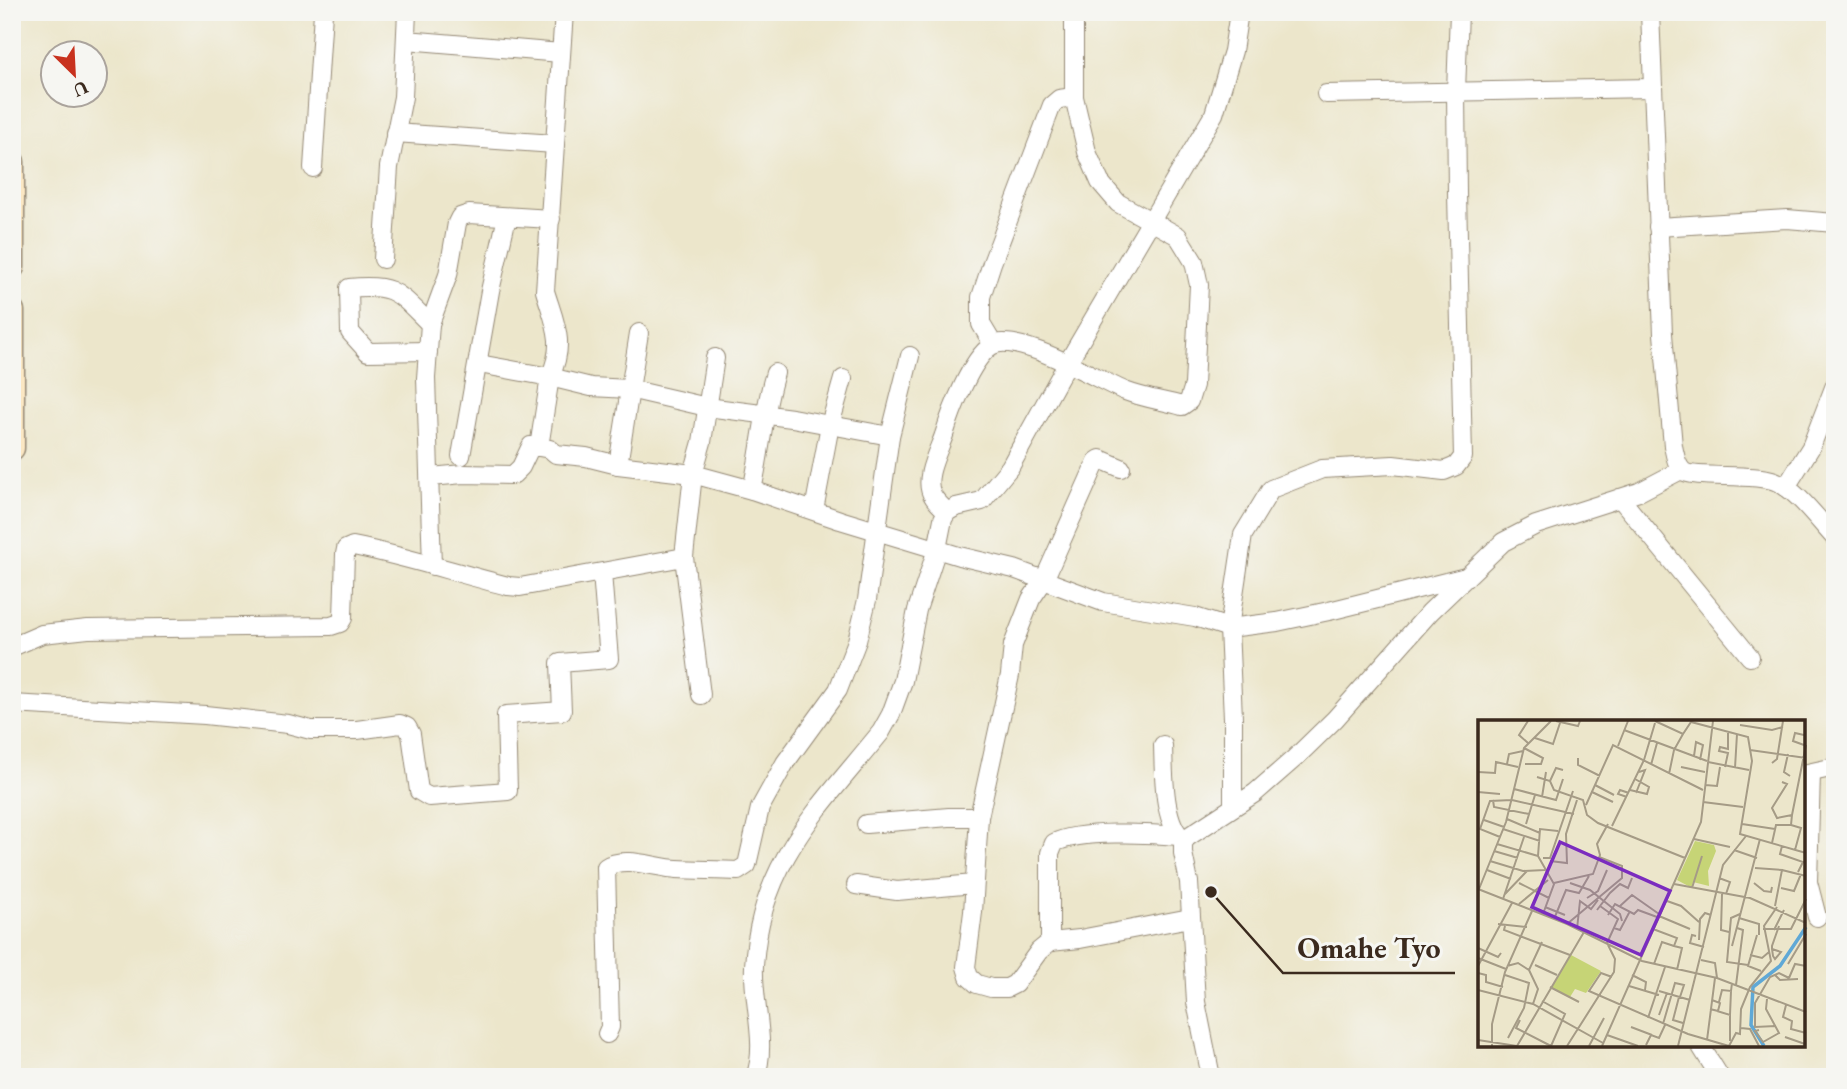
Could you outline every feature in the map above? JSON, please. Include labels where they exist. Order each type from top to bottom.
[{"type":"main road","points":[[12,162],[12,267]]},
{"type":"main road","points":[[12,311],[12,447]]},
{"type":"street","points":[[313,168],[323,12]]},
{"type":"street","points":[[383,259],[388,167],[403,97],[407,12]]},
{"type":"street","points":[[539,447],[559,340],[558,327],[545,291],[564,12]]},
{"type":"street","points":[[947,512],[929,488],[931,476],[950,417],[982,354],[993,344],[1006,343],[1023,347],[1068,362],[1126,391],[1182,406],[1189,401],[1194,386],[1199,285],[1194,262],[1178,236],[1118,203],[1100,182],[1087,152],[1074,97],[1073,12]]},
{"type":"street","points":[[755,1077],[759,1067],[759,1042],[753,970],[755,946],[768,891],[792,842],[881,732],[891,715],[903,681],[917,610],[947,512],[982,501],[1010,467],[1068,362],[1214,114],[1233,51],[1239,12]]},
{"type":"street","points":[[1233,806],[1229,628],[1243,535],[1271,489],[1322,469],[1393,465],[1444,471],[1456,466],[1463,457],[1456,91],[1459,12]]},
{"type":"street","points":[[1650,12],[1663,334],[1673,446],[1681,470],[1688,474],[1762,477],[1786,487],[1835,538]]},
{"type":"street","points":[[407,40],[561,53]]},
{"type":"street","points":[[1325,94],[1652,88]]},
{"type":"street","points":[[993,344],[981,324],[981,297],[992,263],[1052,105],[1059,99],[1074,97]]},
{"type":"street","points":[[395,133],[555,144]]},
{"type":"street","points":[[432,566],[426,378],[429,324],[448,275],[457,223],[460,216],[469,214],[551,219]]},
{"type":"street","points":[[461,456],[490,290],[507,217]]},
{"type":"street","points":[[1658,227],[1787,219],[1835,223]]},
{"type":"street","points":[[428,351],[368,352],[350,332],[349,288],[368,286],[394,290],[429,324]]},
{"type":"street","points":[[618,465],[639,333]]},
{"type":"street","points":[[607,1034],[610,1027],[606,867],[612,863],[634,863],[674,869],[738,871],[747,865],[760,808],[785,763],[838,690],[858,641],[867,600],[890,436],[910,356]]},
{"type":"street","points":[[701,695],[684,557],[693,474],[702,442],[715,358]]},
{"type":"street","points":[[479,364],[591,387],[629,389],[707,407],[890,436]]},
{"type":"street","points":[[752,490],[762,444],[764,415],[775,373]]},
{"type":"street","points":[[814,510],[830,425],[843,379]]},
{"type":"street","points":[[1786,487],[1811,447],[1835,385]]},
{"type":"street","points":[[431,477],[463,474],[513,475],[521,467],[531,446],[550,449],[556,454],[586,457],[618,465],[693,474],[937,549],[1014,569],[1103,602],[1195,617],[1229,628],[1277,622],[1329,611],[1466,577]]},
{"type":"street","points":[[1121,468],[1100,459],[1097,461],[1044,580],[1031,599],[1013,645],[1010,674],[979,817],[973,912],[965,967],[969,977],[977,984],[991,988],[1007,988],[1015,984],[1039,951],[1050,942],[1080,939],[1190,918]]},
{"type":"street","points":[[1050,942],[1050,853],[1054,843],[1072,835],[1149,833],[1182,838],[1255,793],[1295,758],[1335,719],[1430,612],[1512,535],[1659,483],[1681,470]]},
{"type":"street","points":[[1620,498],[1751,657]]},
{"type":"street","points":[[12,647],[42,634],[88,629],[331,626],[340,623],[343,618],[345,554],[349,547],[395,554],[432,566],[520,587],[684,557]]},
{"type":"street","points":[[12,704],[205,715],[288,724],[311,730],[357,730],[400,724],[407,727],[411,734],[417,782],[423,795],[429,797],[508,791],[506,715],[562,711],[561,663],[609,659],[602,573]]},
{"type":"street","points":[[1163,745],[1166,794],[1171,818],[1182,838],[1189,882],[1198,1013],[1211,1077]]},
{"type":"street","points":[[1817,917],[1808,882],[1807,774],[1835,767]]},
{"type":"street","points":[[866,824],[979,817]]},
{"type":"street","points":[[856,885],[897,891],[974,884]]},
{"type":"street","points":[[1701,1047],[1720,1077]]},
{"type":"place","name":"Omahe Tyo","points":[[1211,892]]}]
